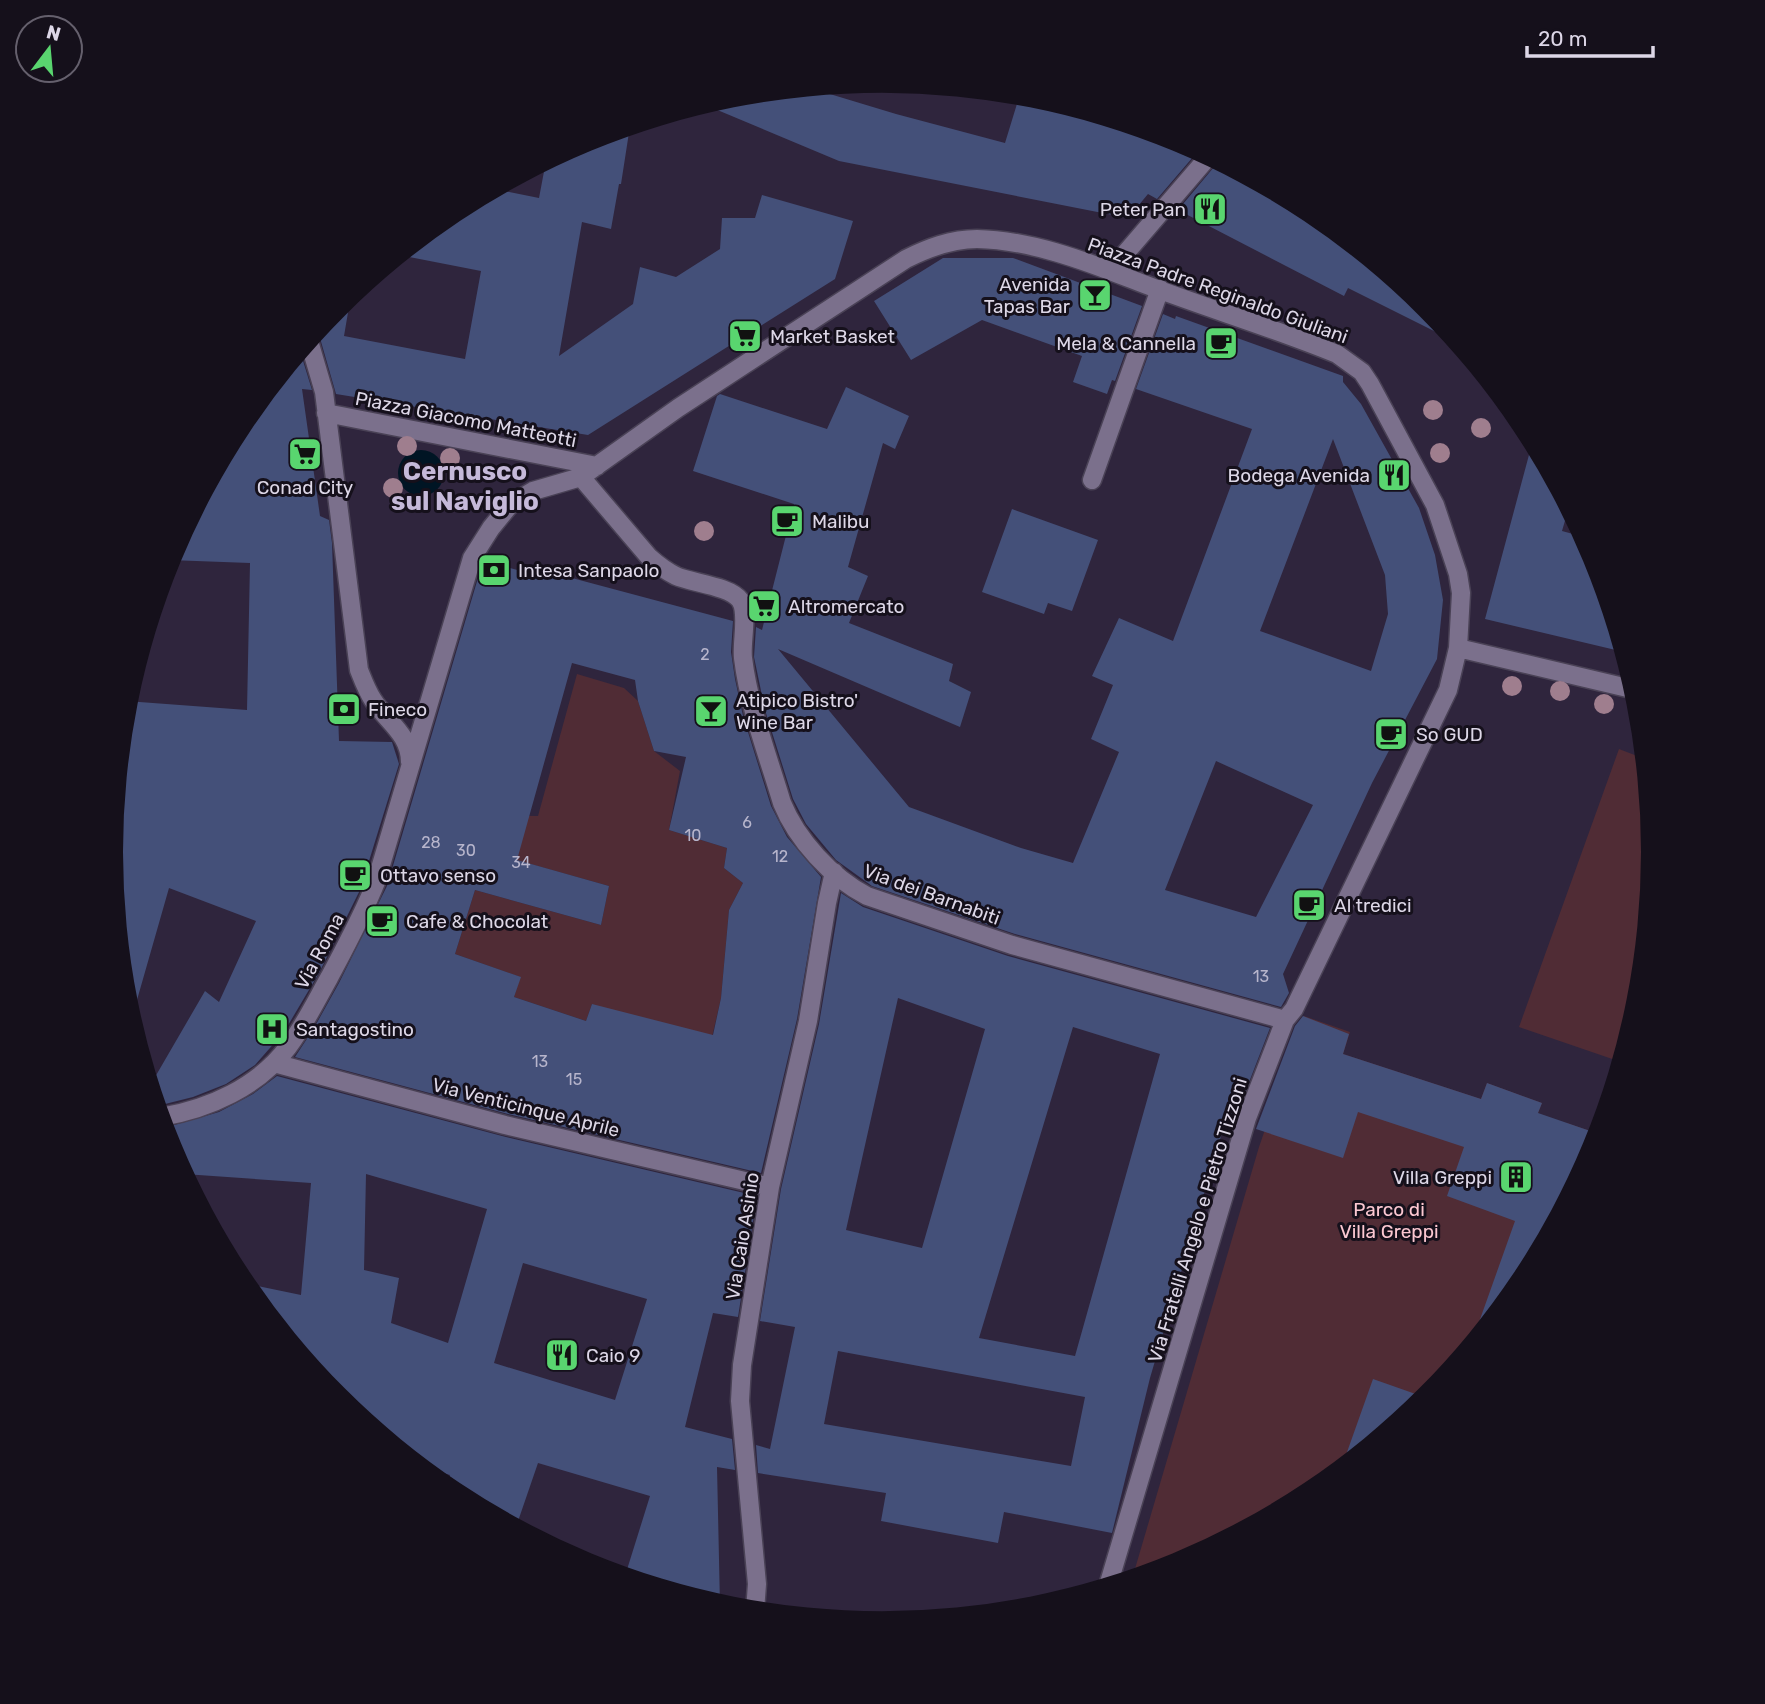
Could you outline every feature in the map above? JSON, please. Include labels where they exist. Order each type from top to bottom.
[{"type":"street","points":[[1111,270],[1202,164]]},
{"type":"street","name":"Piazza Padre Reginaldo Giuliani","points":[[678,408],[923,250],[957,240],[1012,242],[1111,270],[1321,348],[1362,372],[1435,505],[1458,573],[1461,593],[1458,648]]},
{"type":"street","points":[[1092,480],[1160,289]]},
{"type":"street","name":"Piazza Giacomo Matteotti","points":[[312,351],[324,392],[359,670],[374,702],[394,724],[407,744],[410,769]]},
{"type":"street","name":"Piazza Giacomo Matteotti","points":[[410,769],[468,571],[479,547],[509,506],[533,491],[581,477],[678,408]]},
{"type":"street","name":"Piazza Giacomo Matteotti","points":[[326,413],[597,466]]},
{"type":"street","name":"Piazza Giacomo Matteotti","points":[[581,477],[649,558],[677,576],[726,591],[740,599],[744,609],[743,620]]},
{"type":"street","name":"Via dei Barnabiti","points":[[743,620],[742,650],[749,690],[786,814],[807,844],[850,888],[1012,945],[1286,1020]]},
{"type":"street","points":[[1458,648],[1623,687]]},
{"type":"street","name":"Via Fratelli Angelo e Pietro Tizzoni","points":[[1111,1576],[1247,1118],[1286,1020],[1294,1009],[1448,690],[1458,648]]},
{"type":"street","name":"Via Roma","points":[[171,1114],[206,1105],[241,1090],[274,1063],[288,1047],[304,1023],[367,904],[410,769]]},
{"type":"street","name":"Via Caio Asinio","points":[[756,1601],[757,1584],[740,1401],[742,1365],[769,1187],[808,1021],[834,872]]},
{"type":"street","name":"Via Venticinque Aprile","points":[[274,1063],[505,1125],[769,1187]]},
{"type":"green space","points":[[577,674],[624,688],[638,701],[654,751],[680,771],[669,830],[727,848],[724,868],[743,883],[729,910],[721,998],[688,1141],[592,1004],[586,1021],[514,997],[520,977],[455,954],[475,890],[601,925],[609,886],[408,830],[414,814],[538,816]]},
{"type":"green space","points":[[1619,749],[1635,755],[1642,852],[1640,902],[1627,1000],[1613,1059],[1519,1027]]},
{"type":"green space","name":"Parco di Villa Greppi","points":[[1304,1016],[1350,1032],[1343,1054],[1481,1099],[1487,1083],[1542,1103],[1535,1121],[1564,1132],[1567,1123],[1589,1130],[1563,1188],[1514,1274],[1453,1353],[1419,1389],[1345,1454],[1262,1510],[1218,1533],[1135,1568],[1259,1147]]},
{"type":"water","points":[[421,450],[437,457],[444,473],[437,489],[421,496],[405,489],[398,473],[405,457]]},
{"type":"building","points":[[831,94],[1005,143],[1017,105],[1127,133],[1191,159],[1157,199],[1148,194],[1128,218],[839,161],[719,111],[783,99]]},
{"type":"building","points":[[628,137],[611,229],[582,222],[559,356],[633,304],[640,267],[676,277],[720,249],[722,218],[755,218],[762,195],[853,221],[835,279],[588,435],[336,394],[321,341],[348,313],[344,336],[465,359],[481,271],[411,257],[507,192],[539,198],[544,173]]},
{"type":"building","points":[[1213,169],[1218,171],[1262,194],[1345,250],[1383,281],[1434,331],[1348,288],[1344,296],[1178,210]]},
{"type":"building","points":[[943,258],[1013,258],[1142,306],[1115,381],[1112,380],[1107,394],[1073,382],[1082,356],[982,320],[911,360],[874,301]]},
{"type":"building","points":[[1163,314],[1175,319],[1176,316],[1343,376],[1343,382],[1361,404],[1419,508],[1435,555],[1443,600],[1437,659],[1372,783],[1283,974],[1289,993],[1281,1007],[1015,934],[872,886],[836,860],[806,824],[793,799],[765,710],[754,657],[756,627],[762,630],[794,504],[693,471],[717,396],[720,394],[827,429],[846,387],[909,416],[895,449],[883,443],[848,567],[868,576],[849,623],[953,664],[949,681],[971,692],[960,727],[778,649],[909,807],[1021,848],[1073,863],[1119,752],[1091,739],[1113,685],[1092,676],[1119,618],[1173,641],[1252,429],[1136,389]],"holes":[[[1333,439],[1385,575],[1388,614],[1371,671],[1260,631]],[[1216,761],[1313,805],[1256,917],[1165,890]]]},
{"type":"building","points":[[303,362],[312,390],[302,389],[320,516],[329,520],[332,543],[339,741],[392,742],[399,764],[360,890],[319,973],[284,1032],[255,1065],[226,1084],[167,1104],[157,1074],[205,991],[219,1002],[256,921],[169,888],[138,998],[125,902],[123,852],[130,753],[138,702],[247,710],[250,563],[181,560],[225,472],[251,430]]},
{"type":"building","points":[[1529,454],[1565,520],[1562,531],[1571,534],[1584,561],[1614,650],[1485,619]]},
{"type":"building","points":[[1012,509],[1098,540],[1072,611],[1048,603],[1044,614],[982,592]]},
{"type":"building","points":[[483,561],[540,576],[542,570],[733,621],[731,652],[735,679],[743,716],[771,806],[787,837],[821,877],[797,1019],[761,1173],[508,1114],[295,1057],[339,983],[387,886]],"holes":[[[572,663],[635,680],[638,701],[654,751],[686,757],[669,830],[727,848],[724,868],[743,883],[729,910],[721,998],[713,1035],[592,1004],[586,1021],[514,997],[521,977],[455,954],[475,890],[601,925],[609,886],[517,860]]]},
{"type":"building","points":[[841,893],[863,907],[1008,956],[1270,1028],[1234,1121],[1226,1119],[1150,1378],[1112,1533],[1004,1512],[998,1543],[881,1521],[886,1493],[758,1473],[756,1445],[770,1449],[795,1327],[760,1321],[781,1189],[819,1024]],"holes":[[[898,998],[985,1029],[922,1248],[846,1230]],[[1073,1027],[1160,1054],[1075,1356],[979,1338]],[[838,1351],[1085,1397],[1071,1466],[824,1424]]]},
{"type":"building","name":"Villa Greppi","points":[[1303,1016],[1349,1034],[1343,1054],[1481,1099],[1487,1083],[1542,1103],[1538,1113],[1589,1130],[1540,1232],[1514,1274],[1480,1321],[1515,1221],[1447,1196],[1464,1147],[1358,1112],[1343,1158],[1256,1129],[1295,1026]]},
{"type":"building","points":[[277,1076],[502,1136],[757,1196],[738,1317],[713,1313],[685,1427],[732,1439],[735,1470],[717,1467],[720,1593],[628,1567],[650,1496],[538,1463],[519,1518],[420,1454],[346,1389],[312,1353],[260,1287],[301,1295],[311,1183],[196,1175],[174,1125],[219,1112],[253,1094]],"holes":[[[366,1174],[487,1209],[448,1343],[391,1323],[399,1278],[364,1270]],[[523,1263],[647,1299],[615,1400],[494,1363]]]},
{"type":"building","points":[[1373,1379],[1414,1394],[1383,1423],[1347,1452]]},
{"type":"place","name":"Peter Pan","points":[[1210,209]]},
{"type":"place","name":"Avenida Tapas Bar","points":[[1095,295]]},
{"type":"place","name":"Market Basket","points":[[745,336]]},
{"type":"place","name":"Mela & Cannella","points":[[1221,343]]},
{"type":"place","name":"Conad City","points":[[305,454]]},
{"type":"place","name":"Bodega Avenida","points":[[1394,475]]},
{"type":"place","name":"Malibu","points":[[787,521]]},
{"type":"place","name":"Intesa Sanpaolo","points":[[494,570]]},
{"type":"place","name":"Altromercato","points":[[764,606]]},
{"type":"place","name":"Fineco","points":[[344,709]]},
{"type":"place","name":"Atipico Bistro' Wine Bar","points":[[711,711]]},
{"type":"place","name":"So GUD","points":[[1391,734]]},
{"type":"place","name":"Ottavo senso","points":[[355,875]]},
{"type":"place","name":"Al tredici","points":[[1309,905]]},
{"type":"place","name":"Cafe & Chocolat","points":[[382,921]]},
{"type":"place","name":"Santagostino","points":[[272,1029]]},
{"type":"place","name":"Villa Greppi","points":[[1516,1177]]},
{"type":"place","name":"Caio 9","points":[[562,1355]]},
{"type":"district","name":"Cernusco sul Naviglio","points":[[465,486]]}]
